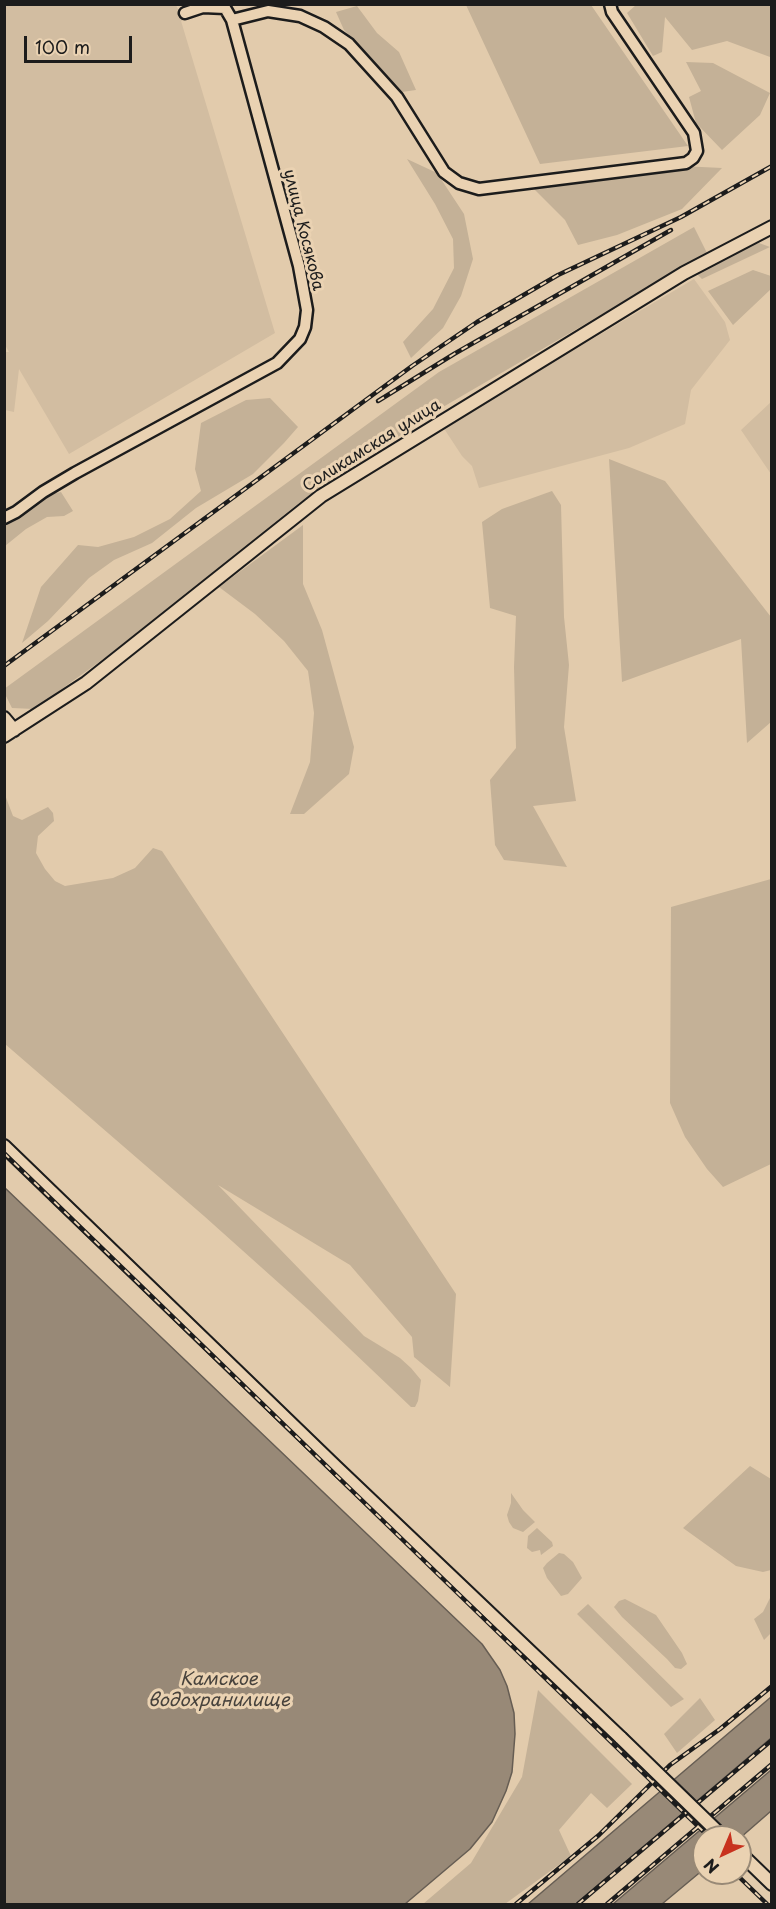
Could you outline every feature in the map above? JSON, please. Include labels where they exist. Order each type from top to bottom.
[{"type":"main road","name":"Соликамская улица","points":[[9,733],[86,683],[321,496],[675,279],[771,226]]},
{"type":"main road","points":[[4,718],[9,733]]},
{"type":"main road","points":[[4,1146],[344,1476],[711,1825]]},
{"type":"main road","points":[[752,1865],[771,1884]]},
{"type":"street","points":[[185,13],[203,7],[225,8],[232,20],[267,11],[300,16],[324,27],[349,44],[397,97],[444,172],[459,183],[479,189],[686,163],[698,151],[694,133],[612,12],[610,4]]},
{"type":"street","name":"улица Косякова","points":[[4,518],[75,473],[278,363],[300,339],[305,327],[307,310],[299,266],[232,20]]},
{"type":"shaded area","points":[[5,5],[176,5],[183,20],[181,21],[275,333],[69,454],[19,369],[14,412],[5,410],[5,352],[9,352],[5,345]]},
{"type":"shaded area","points":[[466,5],[591,5],[688,146],[540,164]]},
{"type":"shaded area","points":[[636,5],[771,5],[770,57],[727,41],[692,50],[665,17],[662,52],[653,56],[627,13]]},
{"type":"shaded area","points":[[357,6],[377,33],[399,52],[416,90],[402,92],[344,30],[336,12]]},
{"type":"shaded area","points":[[686,62],[713,63],[770,93],[760,115],[722,150],[696,123],[689,97],[701,91]]},
{"type":"shaded area","points":[[407,159],[437,173],[464,214],[473,259],[461,296],[443,328],[411,358],[403,342],[433,309],[454,268],[453,239],[435,204]]},
{"type":"shaded area","points":[[681,166],[722,168],[682,209],[617,235],[578,245],[565,220],[531,186]]},
{"type":"shaded area","points":[[694,227],[707,253],[443,407],[299,503],[106,657],[34,709],[12,708],[4,689],[439,372]]},
{"type":"shaded area","points":[[759,243],[770,247],[702,279],[697,274],[742,248]]},
{"type":"shaded area","points":[[753,270],[771,276],[771,289],[733,325],[708,291]]},
{"type":"shaded area","points":[[694,279],[725,322],[730,340],[691,390],[685,424],[629,448],[479,488],[472,466],[462,456],[443,427]]},
{"type":"shaded area","points":[[270,398],[298,427],[253,474],[196,508],[152,543],[114,560],[89,578],[48,621],[22,643],[41,587],[78,545],[98,547],[134,537],[170,519],[201,491],[195,469],[201,423],[246,400]]},
{"type":"shaded area","points":[[771,402],[771,474],[741,430]]},
{"type":"shaded area","points":[[609,459],[665,481],[771,617],[771,722],[747,743],[741,639],[622,682]]},
{"type":"shaded area","points":[[552,491],[561,505],[564,617],[569,665],[564,727],[576,801],[533,806],[567,867],[504,860],[495,845],[490,780],[516,748],[514,667],[516,616],[490,608],[482,522],[502,509]]},
{"type":"shaded area","points":[[61,492],[73,511],[64,516],[47,517],[26,529],[5,546],[5,525],[51,494]]},
{"type":"shaded area","points":[[303,525],[303,584],[322,630],[354,747],[349,774],[304,814],[290,814],[310,762],[314,713],[308,671],[284,641],[255,614],[219,587]]},
{"type":"shaded area","points":[[5,795],[13,816],[22,820],[48,807],[53,813],[54,821],[38,836],[36,853],[55,881],[65,886],[113,878],[135,868],[153,848],[162,851],[456,1294],[450,1387],[414,1357],[412,1337],[350,1265],[218,1185],[364,1336],[400,1358],[411,1368],[421,1380],[418,1401],[415,1407],[411,1407],[309,1310],[204,1216],[5,1044]]},
{"type":"shaded area","points":[[771,879],[771,1164],[723,1187],[707,1169],[685,1137],[670,1103],[671,907]]},
{"type":"shaded area","points":[[750,1466],[771,1479],[771,1570],[763,1572],[736,1566],[683,1528]]},
{"type":"shaded area","points":[[511,1493],[535,1522],[523,1532],[513,1528],[509,1522],[507,1515]]},
{"type":"shaded area","points":[[537,1528],[552,1542],[553,1546],[541,1555],[540,1550],[532,1552],[527,1548],[528,1536]]},
{"type":"shaded area","points":[[559,1553],[564,1554],[573,1562],[582,1578],[568,1594],[561,1596],[547,1578],[543,1568]]},
{"type":"shaded area","points":[[771,1596],[771,1633],[764,1640],[754,1619],[763,1612]]},
{"type":"shaded area","points":[[625,1599],[656,1615],[687,1664],[681,1669],[675,1668],[622,1617],[614,1607],[619,1601]]},
{"type":"shaded area","points":[[588,1604],[684,1699],[671,1707],[577,1614]]},
{"type":"shaded area","points":[[538,1690],[632,1784],[607,1808],[591,1793],[559,1830],[571,1856],[505,1904],[423,1904],[471,1863],[522,1777]]},
{"type":"shaded area","points":[[700,1698],[715,1720],[677,1753],[664,1734]]},
{"type":"water","name":"Камское водохранилище","points":[[4,1187],[482,1644],[500,1670],[514,1713],[512,1772],[506,1791],[492,1822],[470,1849],[405,1904],[5,1904]]},
{"type":"water","points":[[771,1697],[771,1738],[576,1904],[528,1904]]},
{"type":"water","points":[[771,1770],[771,1811],[752,1828],[752,1825],[706,1825]]},
{"type":"water","points":[[692,1837],[692,1879],[662,1904],[613,1904]]},
{"type":"railway","points":[[4,666],[412,366],[477,322],[558,275],[681,217],[772,166]]},
{"type":"railway","points":[[378,401],[454,354],[671,230]]},
{"type":"railway","points":[[4,1153],[697,1825]]},
{"type":"railway","points":[[516,1904],[599,1835],[670,1765],[720,1729],[772,1686]]},
{"type":"railway","points":[[578,1904],[772,1740]]},
{"type":"railway","points":[[607,1904],[772,1764]]},
{"type":"railway","points":[[747,1885],[767,1904]]}]
